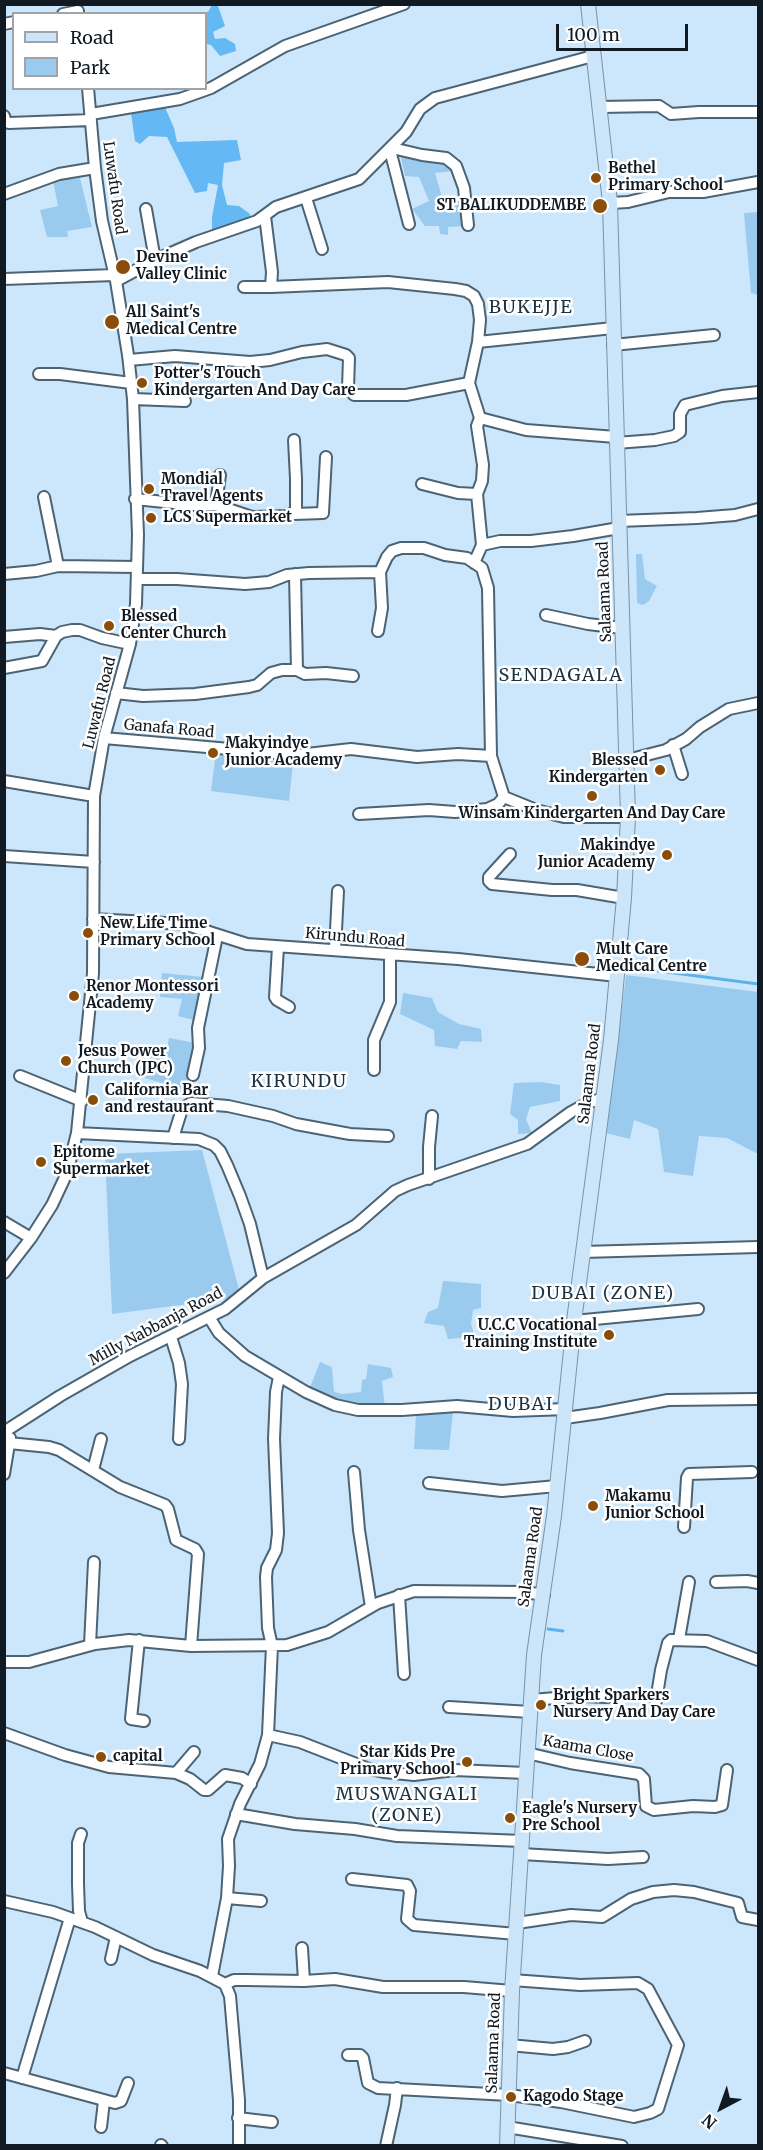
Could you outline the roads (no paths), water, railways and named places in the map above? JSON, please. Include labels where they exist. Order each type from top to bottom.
[{"type":"main road","name":"Salaama Road","points":[[507,2145],[512,1986],[534,1655],[544,1595],[574,1322],[617,976],[628,817],[610,203],[588,4]]},
{"type":"street","points":[[207,89],[285,46],[404,4]]},
{"type":"street","points":[[4,279],[115,278],[196,242],[257,221],[276,207],[359,179],[406,132],[420,109],[435,98],[593,56]]},
{"type":"street","name":"Luwafu Road","points":[[4,1273],[31,1238],[52,1205],[62,1184],[77,1133],[93,983],[94,796],[104,738],[130,645],[138,579],[133,399],[115,278],[102,221],[88,90]]},
{"type":"street","points":[[4,116],[6,122],[9,123],[91,117],[189,96],[206,90]]},
{"type":"street","points":[[599,106],[659,106],[671,114],[699,111],[759,112]]},
{"type":"street","points":[[391,149],[409,224]]},
{"type":"street","points":[[391,149],[446,158],[456,166],[464,188],[468,225]]},
{"type":"street","points":[[4,194],[59,174],[95,168]]},
{"type":"street","points":[[610,203],[628,202],[669,192],[703,192],[759,182]]},
{"type":"street","points":[[306,198],[322,249]]},
{"type":"street","points":[[146,208],[155,260]]},
{"type":"street","points":[[265,216],[272,272],[271,287]]},
{"type":"street","points":[[244,287],[388,282],[466,291],[474,296],[480,312],[478,342],[469,383],[480,418],[477,426],[483,465],[482,481],[477,494],[482,545],[474,563]]},
{"type":"street","points":[[478,342],[613,328]]},
{"type":"street","points":[[613,345],[714,335]]},
{"type":"street","points":[[129,360],[175,356],[250,362],[327,349],[349,358],[348,388],[354,395],[406,395],[469,383]]},
{"type":"street","points":[[39,374],[60,374],[131,383]]},
{"type":"street","points":[[480,418],[526,430],[616,440],[655,440],[674,436],[680,432],[680,414],[686,405],[722,396],[759,392]]},
{"type":"street","points":[[133,399],[185,401]]},
{"type":"street","points":[[294,440],[296,510],[294,514]]},
{"type":"street","points":[[135,499],[216,505],[252,517],[285,517],[294,514],[323,513],[326,457]]},
{"type":"street","points":[[216,505],[220,475]]},
{"type":"street","points":[[422,484],[458,493],[477,494]]},
{"type":"street","points":[[44,497],[58,566]]},
{"type":"street","points":[[482,545],[500,541],[531,541],[573,536],[619,524],[735,515],[759,508]]},
{"type":"street","points":[[378,631],[382,608],[380,572],[392,551],[401,548],[424,548],[445,555],[467,558],[482,568],[488,588],[491,756],[504,797]]},
{"type":"street","points":[[4,574],[58,566],[137,567]]},
{"type":"street","points":[[138,579],[177,579],[245,584],[269,582],[296,574],[380,572]]},
{"type":"street","points":[[296,574],[297,670]]},
{"type":"street","points":[[546,615],[622,628]]},
{"type":"street","points":[[4,668],[42,661],[56,636],[62,632],[80,630],[130,645]]},
{"type":"street","points":[[4,637],[40,634],[56,636]]},
{"type":"street","points":[[116,693],[143,696],[195,694],[249,687],[257,685],[277,670],[353,676]]},
{"type":"street","points":[[627,760],[651,755],[686,739],[700,727],[729,710],[759,703]]},
{"type":"street","name":"Ganafa Road","points":[[104,738],[298,755],[351,749],[417,757],[458,754],[491,756]]},
{"type":"street","points":[[673,745],[682,774]]},
{"type":"street","points":[[4,781],[94,796]]},
{"type":"street","points":[[359,813],[429,810],[455,812],[487,809],[498,804],[504,797]]},
{"type":"street","points":[[504,797],[536,810],[564,817],[628,817]]},
{"type":"street","points":[[510,854],[489,877],[492,884],[577,890],[624,898]]},
{"type":"street","points":[[4,855],[94,862]]},
{"type":"street","points":[[335,950],[338,891]]},
{"type":"street","name":"Kirundu Road","points":[[93,919],[184,924],[247,944],[390,956],[458,959],[617,976]]},
{"type":"street","points":[[193,1075],[199,1048],[198,1028],[217,936]]},
{"type":"street","points":[[278,946],[275,997],[289,1007]]},
{"type":"street","points":[[374,1070],[374,1040],[390,1002],[390,956]]},
{"type":"street","points":[[20,1076],[82,1101]]},
{"type":"street","name":"Milly Nabbanja Road","points":[[7,1430],[130,1356],[225,1309],[263,1278],[356,1225],[395,1191],[527,1144],[581,1107],[603,1099]]},
{"type":"street","points":[[173,1138],[182,1109],[191,1103],[228,1106],[273,1116],[296,1124],[350,1134],[388,1136]]},
{"type":"street","points":[[429,1179],[432,1116]]},
{"type":"street","points":[[77,1133],[173,1138],[205,1141],[214,1145],[220,1151],[236,1185],[250,1224],[263,1278]]},
{"type":"street","points":[[4,1222],[31,1238]]},
{"type":"street","points":[[583,1252],[759,1247]]},
{"type":"street","points":[[574,1322],[698,1308]]},
{"type":"street","points":[[209,1317],[219,1333],[237,1349],[279,1377],[325,1401],[358,1410],[457,1406],[513,1411],[600,1413],[668,1400],[759,1399]]},
{"type":"street","points":[[171,1337],[182,1384],[179,1439]]},
{"type":"street","points":[[212,1976],[227,1898],[229,1866],[227,1845],[236,1814],[260,1764],[268,1735],[272,1646],[268,1628],[267,1568],[276,1550],[278,1533],[274,1439],[279,1377]]},
{"type":"street","points":[[4,1474],[9,1443],[7,1430]]},
{"type":"street","points":[[93,1470],[101,1439]]},
{"type":"street","points":[[9,1443],[49,1447],[120,1487],[165,1505],[170,1514],[176,1540],[195,1549],[198,1554],[191,1646]]},
{"type":"street","points":[[354,1472],[359,1530],[371,1607]]},
{"type":"street","points":[[684,1527],[689,1474],[752,1472]]},
{"type":"street","points":[[429,1483],[502,1491],[557,1486]]},
{"type":"street","points":[[90,1645],[94,1562]]},
{"type":"street","points":[[679,1639],[689,1582]]},
{"type":"street","points":[[716,1582],[759,1583]]},
{"type":"street","points":[[4,1662],[29,1662],[90,1645],[139,1640],[191,1646],[272,1646],[298,1643],[328,1632],[371,1607],[414,1591],[525,1592],[544,1595]]},
{"type":"street","points":[[399,1595],[404,1674]]},
{"type":"street","points":[[139,1640],[131,1719],[144,1721]]},
{"type":"street","points":[[656,1701],[668,1643],[671,1640],[706,1641],[759,1660]]},
{"type":"street","points":[[449,1707],[530,1706],[581,1696],[607,1697]]},
{"type":"street","points":[[4,1733],[65,1755],[109,1767],[176,1773],[190,1779],[204,1790],[208,1790],[225,1775],[242,1778],[251,1784]]},
{"type":"street","points":[[268,1735],[300,1742],[369,1769],[384,1772],[414,1775],[454,1770],[526,1773]]},
{"type":"street","points":[[176,1773],[194,1752]]},
{"type":"street","name":"Kaama Close","points":[[527,1753],[570,1763],[639,1774],[644,1779],[646,1806],[654,1810],[722,1805],[727,1770]]},
{"type":"street","points":[[236,1814],[296,1824],[608,1859],[643,1857]]},
{"type":"street","points":[[81,1834],[78,1843],[78,1884],[79,1911],[82,1922]]},
{"type":"street","points":[[352,1879],[407,1886],[410,1891],[407,1919],[414,1925],[517,1928],[571,1915],[603,1917],[631,1899],[653,1892],[674,1890],[694,1892],[738,1903],[742,1917],[759,1920]]},
{"type":"street","points":[[227,1898],[261,1901]]},
{"type":"street","points":[[4,1901],[53,1912],[82,1922],[156,1957],[212,1976],[225,1984],[231,1996],[239,2145]]},
{"type":"street","points":[[22,2078],[70,1918]]},
{"type":"street","points":[[111,1959],[116,1937]]},
{"type":"street","points":[[302,1948],[304,1981]]},
{"type":"street","points":[[225,1984],[234,1980],[334,1979],[383,1987],[638,1983],[648,1989],[678,2045],[658,2109],[651,2113],[634,2116],[509,2095],[378,2088],[369,2084],[363,2058],[360,2055],[348,2055]]},
{"type":"street","points":[[509,2045],[553,2049],[585,2041]]},
{"type":"street","points":[[5,2075],[80,2092],[115,2103],[120,2102],[128,2083]]},
{"type":"street","points":[[386,2145],[397,2088]]},
{"type":"street","points":[[101,2127],[104,2101]]},
{"type":"street","points":[[238,2118],[272,2122]]},
{"type":"street","points":[[507,2127],[622,2145]]},
{"type":"waterway","points":[[622,971],[636,968],[758,984]]},
{"type":"waterway","points":[[548,1629],[563,1631]]},
{"type":"place","name":"Bethel Primary School","points":[[596,178]]},
{"type":"place","name":"ST BALIKUDDEMBE","points":[[600,206]]},
{"type":"place","name":"Devine Valley Clinic","points":[[123,267]]},
{"type":"place","name":"All Saint's Medical Centre","points":[[112,322]]},
{"type":"place","name":"Potter's Touch Kindergarten And Day Care","points":[[142,383]]},
{"type":"place","name":"Mondial Travel Agents","points":[[149,489]]},
{"type":"place","name":"LCS Supermarket","points":[[151,518]]},
{"type":"place","name":"Blessed Center Church","points":[[109,626]]},
{"type":"place","name":"Makyindye Junior Academy","points":[[213,753]]},
{"type":"place","name":"Blessed Kindergarten","points":[[660,770]]},
{"type":"place","name":"Winsam Kindergarten And Day Care","points":[[592,796]]},
{"type":"place","name":"Makindye Junior Academy","points":[[667,855]]},
{"type":"place","name":"New Life Time Primary School","points":[[88,933]]},
{"type":"place","name":"Mult Care Medical Centre","points":[[582,959]]},
{"type":"place","name":"Renor Montessori Academy","points":[[74,996]]},
{"type":"place","name":"Jesus Power Church (JPC)","points":[[66,1061]]},
{"type":"place","name":"California Bar and restaurant","points":[[93,1100]]},
{"type":"place","name":"Epitome Supermarket","points":[[41,1162]]},
{"type":"place","name":"U.C.C Vocational Training Institute","points":[[609,1335]]},
{"type":"place","name":"Makamu Junior School","points":[[593,1506]]},
{"type":"place","name":"Bright Sparkers Nursery And Day Care","points":[[541,1705]]},
{"type":"place","name":"capital","points":[[101,1757]]},
{"type":"place","name":"Star Kids Pre Primary School","points":[[467,1762]]},
{"type":"place","name":"Eagle's Nursery Pre School","points":[[510,1818]]},
{"type":"place","name":"Kagodo Stage","points":[[511,2097]]},
{"type":"district","name":"BUKEJJE","points":[[531,308]]},
{"type":"district","name":"SENDAGALA","points":[[561,676]]},
{"type":"district","name":"KIRUNDU","points":[[299,1082]]},
{"type":"district","name":"DUBAI (ZONE)","points":[[603,1294]]},
{"type":"district","name":"DUBAI","points":[[521,1405]]},
{"type":"district","name":"MUSWANGALI (ZONE)","points":[[407,1805]]}]
